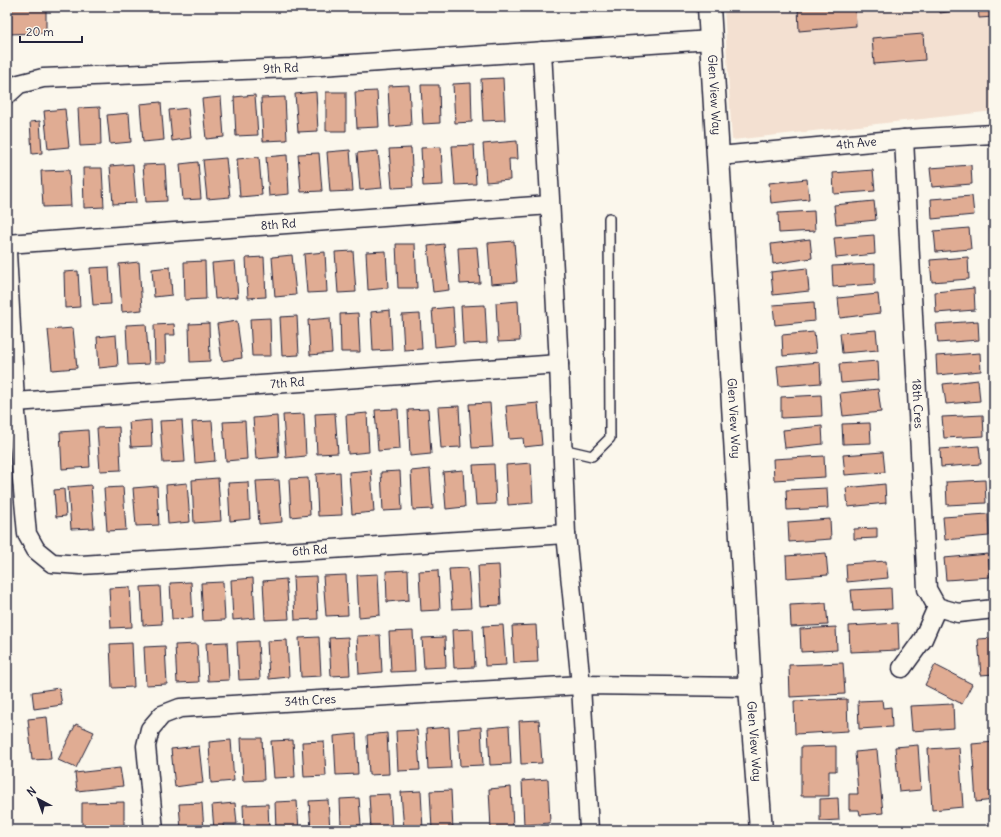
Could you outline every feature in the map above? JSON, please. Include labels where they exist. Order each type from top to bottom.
[{"type":"street","name":"Glen View Way","points":[[709,7],[750,687],[761,830]]},
{"type":"street","name":"9th Rd","points":[[13,89],[44,78],[291,68],[711,40]]},
{"type":"street","points":[[542,51],[559,364],[566,534],[580,685],[590,830]]},
{"type":"street","name":"4th Ave","points":[[719,156],[904,139],[994,134]]},
{"type":"street","name":"18th Cres","points":[[904,139],[927,589],[937,606]]},
{"type":"street","name":"8th Rd","points":[[7,244],[550,205]]},
{"type":"street","points":[[7,252],[15,402]]},
{"type":"street","name":"7th Rd","points":[[15,402],[559,364]]},
{"type":"street","name":"6th Rd","points":[[15,402],[27,534],[36,550],[52,563],[81,565],[566,534]]},
{"type":"street","points":[[902,668],[923,639],[937,606],[958,613],[994,609]]},
{"type":"street","name":"34th Cres","points":[[154,830],[146,746],[150,729],[162,715],[180,708],[580,685],[750,687]]},
{"type":"lane","points":[[562,449],[592,456],[610,438],[609,218]]},
{"type":"shaded area","points":[[724,7],[994,7],[994,111],[732,140]]},
{"type":"building","points":[[7,7],[46,7],[46,33],[7,34]]},
{"type":"building","points":[[798,7],[855,7],[856,26],[799,31]]},
{"type":"building","points":[[940,7],[955,7],[955,11],[940,13]]},
{"type":"building","points":[[978,7],[994,7],[994,17],[979,18]]},
{"type":"building","points":[[923,34],[925,60],[874,64],[872,38]]},
{"type":"building","points":[[503,78],[505,120],[483,121],[481,79]]},
{"type":"building","points":[[471,83],[472,122],[455,123],[453,84]]},
{"type":"building","points":[[409,85],[411,125],[390,127],[388,86]]},
{"type":"building","points":[[421,85],[439,85],[440,123],[423,124]]},
{"type":"building","points":[[377,91],[379,127],[357,128],[355,92]]},
{"type":"building","points":[[316,92],[318,131],[298,132],[295,94]]},
{"type":"building","points":[[326,92],[346,92],[346,131],[326,131]]},
{"type":"building","points":[[255,95],[258,135],[236,136],[234,97]]},
{"type":"building","points":[[221,97],[224,137],[206,139],[202,99]]},
{"type":"building","points":[[285,97],[287,140],[263,141],[261,98]]},
{"type":"building","points":[[161,102],[164,140],[143,142],[140,104]]},
{"type":"building","points":[[100,107],[101,145],[80,146],[78,108]]},
{"type":"building","points":[[188,108],[191,138],[172,141],[169,110]]},
{"type":"building","points":[[65,109],[69,147],[48,149],[44,111]]},
{"type":"building","points":[[129,113],[131,142],[110,144],[107,115]]},
{"type":"building","points":[[40,121],[42,153],[32,154],[30,122]]},
{"type":"building","points":[[517,141],[518,159],[509,159],[510,180],[486,182],[483,144]]},
{"type":"building","points":[[474,145],[476,184],[455,185],[452,146]]},
{"type":"building","points":[[441,147],[443,185],[423,186],[421,148]]},
{"type":"building","points":[[411,148],[413,187],[392,188],[389,149]]},
{"type":"building","points":[[350,150],[353,191],[330,192],[327,152]]},
{"type":"building","points":[[378,151],[382,188],[360,190],[357,153]]},
{"type":"building","points":[[319,153],[322,191],[301,192],[298,154]]},
{"type":"building","points":[[287,155],[289,194],[269,196],[266,157]]},
{"type":"building","points":[[259,157],[262,195],[240,197],[237,159]]},
{"type":"building","points":[[226,158],[230,197],[207,199],[203,160]]},
{"type":"building","points":[[992,161],[994,161],[994,183]]},
{"type":"building","points":[[198,162],[201,199],[183,200],[180,164]]},
{"type":"building","points":[[133,164],[136,203],[113,204],[110,166]]},
{"type":"building","points":[[165,164],[167,201],[146,202],[143,165]]},
{"type":"building","points":[[971,165],[972,184],[932,187],[930,168]]},
{"type":"building","points":[[83,168],[102,168],[104,207],[84,208]]},
{"type":"building","points":[[69,170],[71,206],[43,207],[41,171]]},
{"type":"building","points":[[873,170],[875,191],[834,194],[833,173]]},
{"type":"building","points":[[807,179],[809,199],[771,203],[769,183]]},
{"type":"building","points":[[994,195],[994,214],[993,214],[992,196]]},
{"type":"building","points":[[972,196],[974,215],[932,219],[931,199]]},
{"type":"building","points":[[874,201],[876,220],[836,224],[834,205]]},
{"type":"building","points":[[814,211],[815,231],[779,233],[778,213]]},
{"type":"building","points":[[994,225],[994,245],[991,245],[990,226]]},
{"type":"building","points":[[969,228],[971,249],[936,252],[934,231]]},
{"type":"building","points":[[874,235],[875,254],[836,258],[834,238]]},
{"type":"building","points":[[810,239],[812,258],[773,264],[771,244]]},
{"type":"building","points":[[514,241],[517,282],[491,284],[488,243]]},
{"type":"building","points":[[396,244],[415,244],[417,288],[398,288]]},
{"type":"building","points":[[444,244],[449,290],[433,292],[428,246]]},
{"type":"building","points":[[477,247],[480,283],[460,284],[458,248]]},
{"type":"building","points":[[353,251],[356,292],[338,293],[335,252]]},
{"type":"building","points":[[386,251],[388,288],[368,290],[366,252]]},
{"type":"building","points":[[325,252],[327,292],[307,293],[304,254]]},
{"type":"building","points":[[292,255],[296,295],[275,297],[272,257]]},
{"type":"building","points":[[264,257],[266,297],[248,298],[246,258]]},
{"type":"building","points":[[968,257],[969,279],[932,282],[930,260]]},
{"type":"building","points":[[205,261],[206,299],[185,300],[184,262]]},
{"type":"building","points":[[235,261],[238,297],[215,299],[212,263]]},
{"type":"building","points":[[139,262],[142,310],[122,312],[119,264]]},
{"type":"building","points":[[875,264],[875,284],[833,287],[832,266]]},
{"type":"building","points":[[109,267],[111,304],[93,305],[90,268]]},
{"type":"building","points":[[170,267],[172,295],[154,297],[152,269]]},
{"type":"building","points":[[807,268],[809,291],[773,295],[771,272]]},
{"type":"building","points":[[78,271],[80,307],[65,308],[64,272]]},
{"type":"building","points":[[974,288],[975,310],[936,313],[935,292]]},
{"type":"building","points":[[878,294],[880,313],[840,318],[838,298]]},
{"type":"building","points":[[518,301],[520,341],[498,342],[496,303]]},
{"type":"building","points":[[814,302],[815,321],[775,325],[773,305]]},
{"type":"building","points":[[485,305],[487,343],[463,344],[461,306]]},
{"type":"building","points":[[453,307],[455,345],[435,347],[432,309]]},
{"type":"building","points":[[390,310],[392,350],[373,351],[371,312]]},
{"type":"building","points":[[358,313],[360,352],[341,352],[340,314]]},
{"type":"building","points":[[420,314],[422,349],[404,350],[402,315]]},
{"type":"building","points":[[297,316],[299,355],[282,356],[280,317]]},
{"type":"building","points":[[270,318],[271,356],[252,356],[250,319]]},
{"type":"building","points":[[330,318],[332,353],[310,355],[308,320]]},
{"type":"building","points":[[237,321],[242,358],[222,361],[217,324]]},
{"type":"building","points":[[978,321],[979,340],[938,343],[936,324]]},
{"type":"building","points":[[209,323],[210,361],[190,362],[189,324]]},
{"type":"building","points":[[146,324],[149,364],[128,365],[126,325]]},
{"type":"building","points":[[174,324],[175,335],[165,335],[166,363],[155,363],[154,325]]},
{"type":"building","points":[[73,328],[77,368],[52,370],[48,330]]},
{"type":"building","points":[[876,330],[878,350],[842,353],[840,333]]},
{"type":"building","points":[[814,332],[816,353],[783,356],[782,335]]},
{"type":"building","points":[[116,335],[118,366],[99,368],[97,337]]},
{"type":"building","points":[[980,353],[981,371],[937,375],[936,356]]},
{"type":"building","points":[[878,361],[879,380],[841,383],[839,364]]},
{"type":"building","points":[[820,362],[821,383],[779,386],[777,366]]},
{"type":"building","points":[[978,380],[980,401],[946,404],[943,384]]},
{"type":"building","points":[[878,389],[881,412],[843,416],[840,393]]},
{"type":"building","points":[[821,395],[822,416],[781,418],[781,397]]},
{"type":"building","points":[[490,403],[493,447],[472,448],[469,404]]},
{"type":"building","points":[[538,403],[542,445],[524,447],[523,438],[509,439],[506,406]]},
{"type":"building","points":[[459,406],[461,447],[441,448],[438,407]]},
{"type":"building","points":[[398,409],[400,449],[378,451],[375,410]]},
{"type":"building","points":[[428,409],[431,454],[410,456],[408,410]]},
{"type":"building","points":[[335,413],[338,453],[317,454],[315,414]]},
{"type":"building","points":[[367,413],[369,452],[348,454],[346,415]]},
{"type":"building","points":[[304,414],[306,456],[286,458],[283,415]]},
{"type":"building","points":[[983,415],[984,436],[944,438],[942,417]]},
{"type":"building","points":[[277,416],[279,457],[256,459],[253,418]]},
{"type":"building","points":[[151,420],[152,446],[131,447],[129,422]]},
{"type":"building","points":[[182,420],[185,462],[163,463],[160,421]]},
{"type":"building","points":[[212,421],[215,461],[195,463],[192,422]]},
{"type":"building","points":[[245,421],[247,459],[226,461],[223,422]]},
{"type":"building","points":[[870,423],[871,443],[843,444],[842,424]]},
{"type":"building","points":[[822,426],[823,444],[785,448],[783,430]]},
{"type":"building","points":[[119,427],[121,470],[100,471],[97,428]]},
{"type":"building","points":[[88,430],[90,467],[62,469],[60,432]]},
{"type":"building","points":[[979,446],[981,464],[941,467],[940,449]]},
{"type":"building","points":[[883,452],[885,472],[845,475],[843,455]]},
{"type":"building","points":[[824,456],[825,477],[774,480],[773,459]]},
{"type":"building","points":[[531,463],[533,503],[508,505],[506,465]]},
{"type":"building","points":[[494,464],[496,504],[476,505],[473,465]]},
{"type":"building","points":[[430,469],[433,509],[413,510],[411,471]]},
{"type":"building","points":[[371,470],[374,512],[352,514],[349,472]]},
{"type":"building","points":[[463,470],[465,507],[446,509],[443,472]]},
{"type":"building","points":[[400,471],[402,510],[383,511],[381,472]]},
{"type":"building","points":[[340,472],[342,515],[318,516],[316,474]]},
{"type":"building","points":[[218,478],[221,521],[194,523],[192,480]]},
{"type":"building","points":[[308,478],[310,515],[291,517],[289,479]]},
{"type":"building","points":[[279,480],[282,522],[259,524],[256,481]]},
{"type":"building","points":[[985,480],[986,503],[947,505],[946,482]]},
{"type":"building","points":[[248,482],[250,519],[230,521],[228,483]]},
{"type":"building","points":[[187,483],[190,522],[168,524],[166,485]]},
{"type":"building","points":[[885,484],[886,503],[848,507],[846,488]]},
{"type":"building","points":[[91,485],[94,528],[71,529],[68,487]]},
{"type":"building","points":[[157,486],[159,525],[136,526],[133,488]]},
{"type":"building","points":[[123,487],[126,530],[107,531],[104,488]]},
{"type":"building","points":[[827,488],[828,508],[787,510],[786,490]]},
{"type":"building","points":[[64,489],[66,516],[56,517],[54,490]]},
{"type":"building","points":[[988,514],[989,536],[945,540],[943,517]]},
{"type":"building","points":[[830,519],[831,539],[789,542],[788,522]]},
{"type":"building","points":[[877,528],[877,538],[854,539],[854,529]]},
{"type":"building","points":[[826,553],[828,575],[787,578],[786,556]]},
{"type":"building","points":[[988,554],[990,577],[946,580],[944,558]]},
{"type":"building","points":[[886,561],[888,578],[847,582],[846,564]]},
{"type":"building","points":[[499,565],[501,605],[480,606],[478,566]]},
{"type":"building","points":[[468,568],[471,608],[452,609],[449,569]]},
{"type":"building","points":[[408,570],[409,600],[387,602],[386,571]]},
{"type":"building","points":[[438,570],[440,610],[421,611],[419,571]]},
{"type":"building","points":[[378,574],[380,615],[359,617],[357,575]]},
{"type":"building","points":[[346,575],[348,615],[326,616],[323,576]]},
{"type":"building","points":[[316,576],[318,619],[295,620],[293,577]]},
{"type":"building","points":[[253,578],[255,618],[233,620],[231,580]]},
{"type":"building","points":[[286,579],[289,619],[265,620],[263,581]]},
{"type":"building","points":[[191,582],[193,618],[172,619],[170,583]]},
{"type":"building","points":[[223,582],[225,620],[203,621],[201,583]]},
{"type":"building","points":[[160,586],[162,624],[143,625],[141,587]]},
{"type":"building","points":[[130,587],[132,627],[111,628],[109,588]]},
{"type":"building","points":[[891,588],[892,609],[853,611],[851,590]]},
{"type":"building","points":[[826,603],[828,625],[791,627],[790,605]]},
{"type":"building","points":[[898,623],[899,650],[850,652],[849,626]]},
{"type":"building","points":[[503,625],[506,665],[485,666],[483,626]]},
{"type":"building","points":[[536,625],[538,662],[514,663],[512,626]]},
{"type":"building","points":[[836,627],[837,650],[801,652],[800,629]]},
{"type":"building","points":[[473,629],[475,667],[454,668],[452,630]]},
{"type":"building","points":[[413,631],[415,671],[391,672],[389,632]]},
{"type":"building","points":[[380,635],[382,672],[359,674],[357,636]]},
{"type":"building","points":[[319,637],[321,676],[301,677],[299,638]]},
{"type":"building","points":[[348,637],[350,675],[331,676],[329,638]]},
{"type":"building","points":[[445,637],[446,667],[424,668],[422,638]]},
{"type":"building","points":[[994,638],[994,674],[981,675],[978,639]]},
{"type":"building","points":[[287,640],[289,677],[269,679],[267,641]]},
{"type":"building","points":[[258,641],[260,679],[239,680],[237,642]]},
{"type":"building","points":[[227,642],[229,680],[208,681],[206,643]]},
{"type":"building","points":[[132,643],[134,687],[112,688],[110,644]]},
{"type":"building","points":[[197,644],[199,682],[177,683],[175,645]]},
{"type":"building","points":[[165,646],[167,684],[146,685],[144,647]]},
{"type":"building","points":[[843,663],[845,694],[790,697],[789,665]]},
{"type":"building","points":[[935,665],[972,684],[962,704],[925,685]]},
{"type":"building","points":[[59,688],[62,705],[34,709],[32,692]]},
{"type":"building","points":[[847,699],[848,731],[795,734],[794,701]]},
{"type":"building","points":[[882,700],[883,708],[891,707],[892,727],[859,729],[858,701]]},
{"type":"building","points":[[953,704],[954,728],[912,731],[910,706]]},
{"type":"building","points":[[47,717],[51,759],[32,760],[28,719]]},
{"type":"building","points":[[539,720],[542,763],[521,764],[519,721]]},
{"type":"building","points":[[76,724],[94,732],[76,768],[58,760]]},
{"type":"building","points":[[509,726],[511,764],[490,765],[488,728]]},
{"type":"building","points":[[449,727],[451,768],[428,769],[426,729]]},
{"type":"building","points":[[481,727],[483,765],[460,766],[458,729]]},
{"type":"building","points":[[417,730],[420,770],[398,771],[396,731]]},
{"type":"building","points":[[387,733],[389,774],[369,775],[367,735]]},
{"type":"building","points":[[356,734],[358,774],[336,775],[334,736]]},
{"type":"building","points":[[241,738],[262,738],[264,780],[243,781]]},
{"type":"building","points":[[231,740],[234,781],[211,783],[209,742]]},
{"type":"building","points":[[293,740],[295,777],[274,778],[271,741]]},
{"type":"building","points":[[324,741],[326,776],[304,777],[302,742]]},
{"type":"building","points":[[994,742],[994,800],[976,802],[972,744]]},
{"type":"building","points":[[918,745],[921,790],[899,792],[895,747]]},
{"type":"building","points":[[199,746],[203,783],[175,787],[171,749]]},
{"type":"building","points":[[836,746],[836,771],[829,771],[829,796],[801,796],[801,747]]},
{"type":"building","points":[[959,747],[963,807],[932,810],[928,749]]},
{"type":"building","points":[[877,750],[883,813],[860,815],[859,810],[849,810],[849,794],[858,794],[855,752]]},
{"type":"building","points":[[120,768],[123,786],[77,791],[75,773]]},
{"type":"building","points":[[548,779],[550,823],[524,825],[522,781]]},
{"type":"building","points":[[511,787],[513,828],[491,829],[489,789]]},
{"type":"building","points":[[451,790],[453,830],[432,830],[430,791]]},
{"type":"building","points":[[421,791],[423,830],[404,830],[401,792]]},
{"type":"building","points":[[390,794],[392,830],[371,830],[369,795]]},
{"type":"building","points":[[359,798],[361,825],[341,826],[340,799]]},
{"type":"building","points":[[838,798],[839,820],[820,821],[820,799]]},
{"type":"building","points":[[328,800],[330,830],[311,830],[309,801]]},
{"type":"building","points":[[297,801],[299,830],[276,830],[275,802]]},
{"type":"building","points":[[124,802],[124,830],[82,829],[82,803]]},
{"type":"building","points":[[202,803],[204,830],[181,830],[179,804]]},
{"type":"building","points":[[235,803],[237,824],[223,824],[224,830],[214,830],[212,805]]},
{"type":"building","points":[[268,804],[269,830],[244,830],[243,805]]}]
